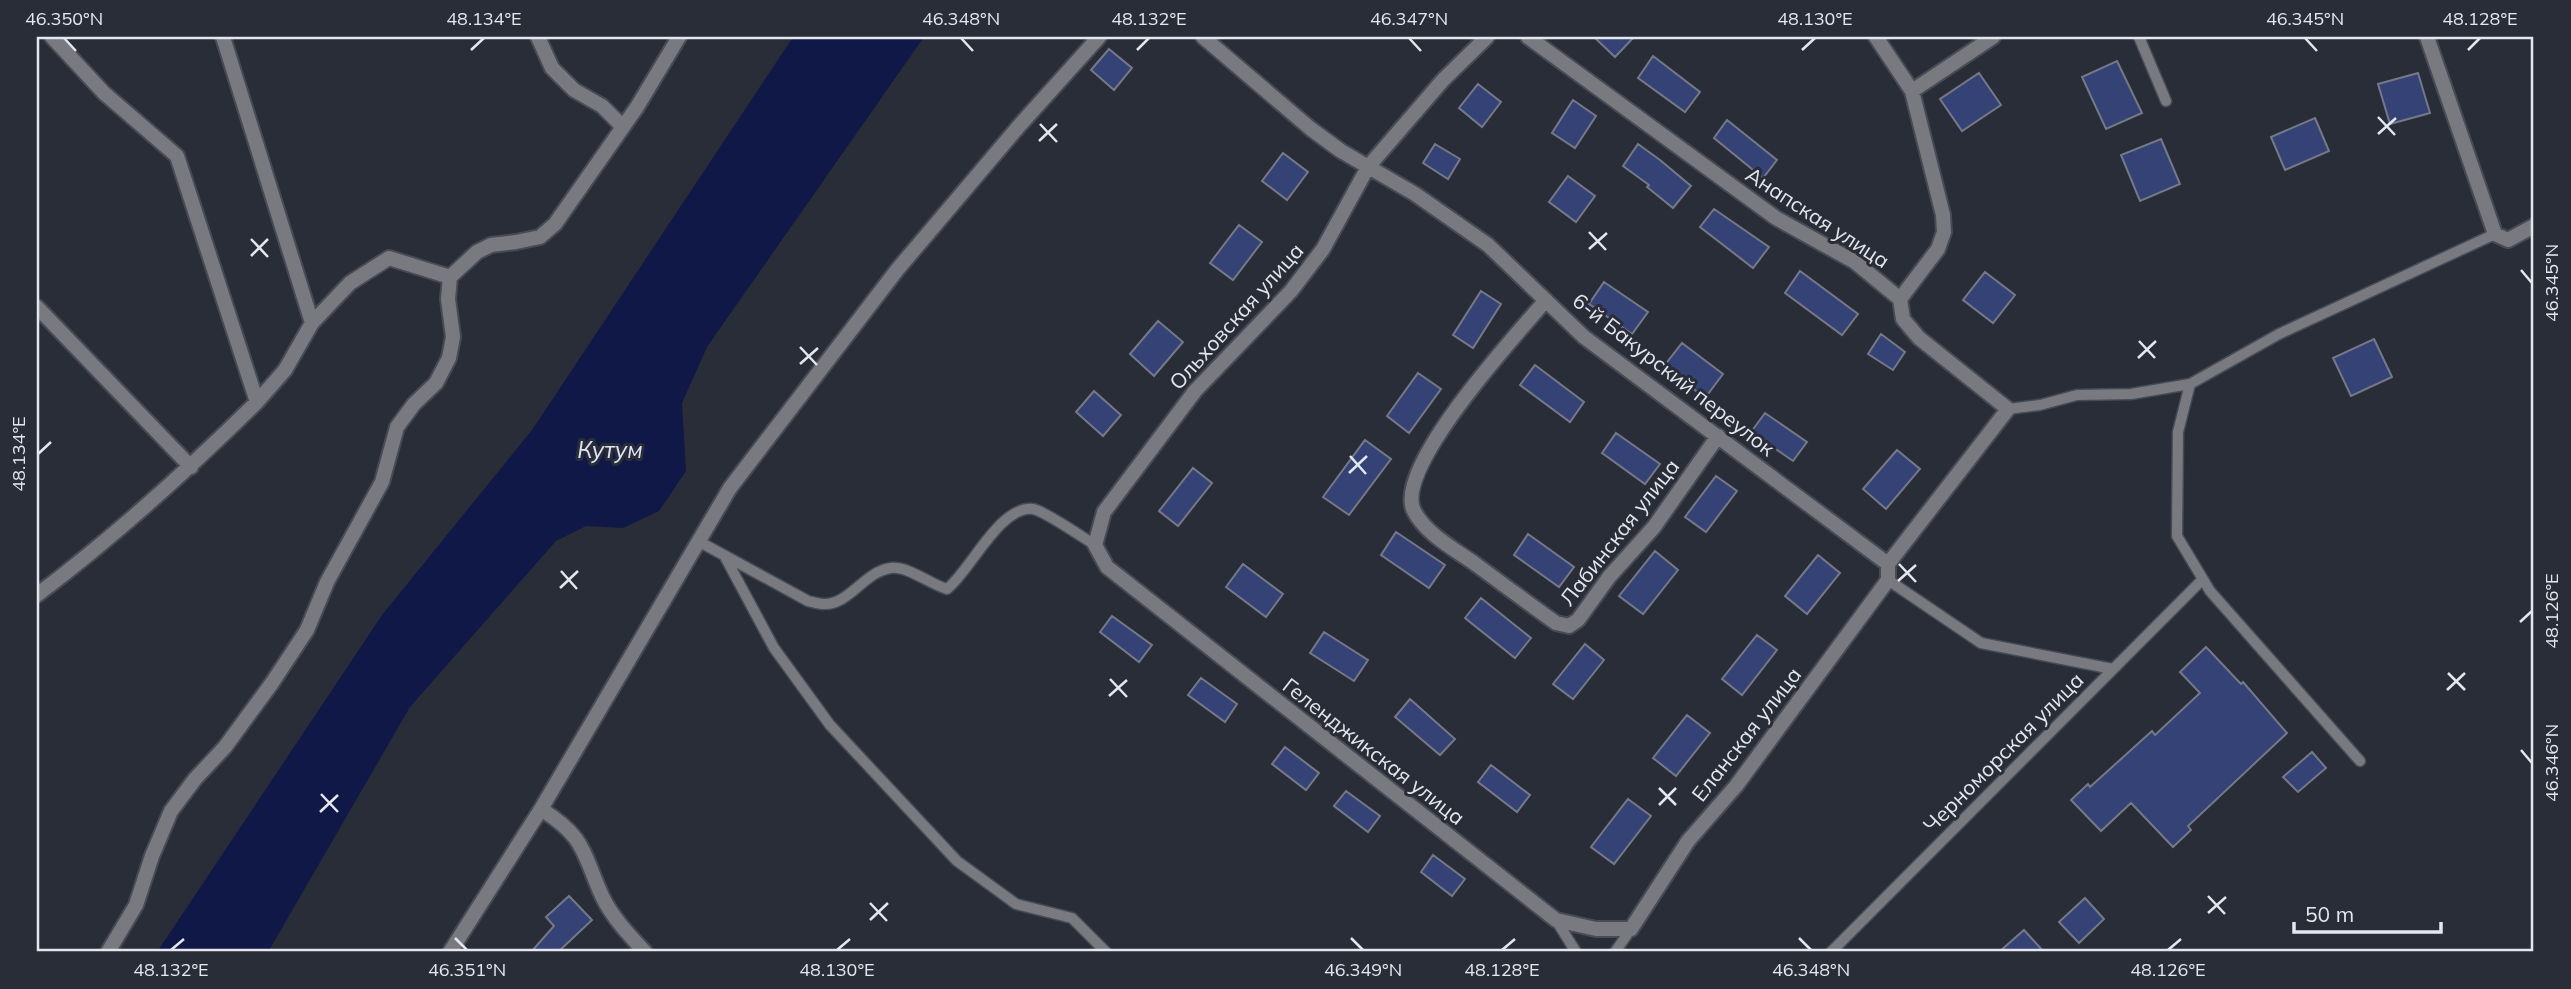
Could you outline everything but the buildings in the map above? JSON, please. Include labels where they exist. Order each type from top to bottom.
[{"type":"street","points":[[52,37],[104,93],[177,156],[257,402]]},
{"type":"street","points":[[223,37],[312,323]]},
{"type":"street","points":[[538,37],[552,68],[574,90],[602,106],[623,127]]},
{"type":"street","points":[[108,952],[136,905],[152,856],[171,811],[241,726],[307,630],[327,582],[382,482],[397,427],[414,404],[436,383],[449,358],[453,337],[448,299],[450,277],[477,252],[491,245],[540,237],[555,224],[623,127],[679,37]]},
{"type":"street","points":[[450,952],[541,808],[730,488],[897,270],[1019,126],[1099,37]]},
{"type":"street","name":"6-й Бакурский переулок","points":[[1203,37],[1311,129],[1415,194],[1488,245],[1584,337],[1888,564]]},
{"type":"street","name":"Ольховская улица","points":[[1095,545],[1104,512],[1195,391],[1282,301],[1315,260],[1343,216],[1368,167],[1443,80],[1487,37]]},
{"type":"street","name":"Анапская улица","points":[[1528,37],[1776,218],[1855,262],[1899,299],[1903,318],[1919,338],[2008,409]]},
{"type":"street","points":[[1877,37],[1912,91],[1943,215],[1944,232],[1938,249],[1899,299]]},
{"type":"street","points":[[1912,91],[1993,37]]},
{"type":"street","points":[[2427,37],[2496,234],[2508,240],[2534,226]]},
{"type":"street","points":[[37,595],[92,553],[191,467],[257,402],[285,370],[312,323],[350,283],[389,258],[450,277]]},
{"type":"street","name":"Лабинская улица","points":[[1546,300],[1480,379],[1430,447],[1415,477],[1409,497],[1414,511],[1424,525],[1454,549],[1556,623],[1569,626],[1578,620],[1609,577],[1654,527],[1718,436]]},
{"type":"street","points":[[37,307],[191,467]]},
{"type":"street","points":[[1888,580],[1888,564],[2008,409]]},
{"type":"street","name":"Геленджикская улица","points":[[1095,545],[1107,567],[1556,920],[1596,929],[1631,929]]},
{"type":"street","name":"Еланская улица","points":[[1631,929],[1688,841],[1736,786],[1888,580]]},
{"type":"street","points":[[541,808],[562,822],[579,842],[602,897],[619,923],[645,952]]},
{"type":"lane","points":[[2139,37],[2166,101]]},
{"type":"lane","points":[[2008,409],[2040,405],[2077,395],[2131,394],[2190,384],[2279,334],[2496,234]]},
{"type":"lane","points":[[2190,384],[2178,432],[2177,536],[2219,601],[2360,761]]},
{"type":"lane","points":[[698,541],[808,601],[827,604],[843,598],[875,573],[890,568],[905,569],[930,584],[947,589],[959,579],[1002,522],[1020,510],[1035,509],[1095,545]]},
{"type":"lane","points":[[724,555],[774,648],[830,725],[957,861],[1016,904],[1072,918],[1106,952]]},
{"type":"lane","name":"Черноморская улица","points":[[1831,952],[2203,579]]},
{"type":"lane","points":[[1888,580],[1981,643],[2113,669]]},
{"type":"lane","points":[[1556,920],[1576,952]]},
{"type":"lane","points":[[1615,952],[1631,929]]},
{"type":"water","name":"Кутум","points":[[793,37],[924,37],[707,347],[682,403],[686,471],[659,511],[623,528],[586,526],[556,541],[410,707],[268,952],[157,952],[382,615],[532,430]]}]
